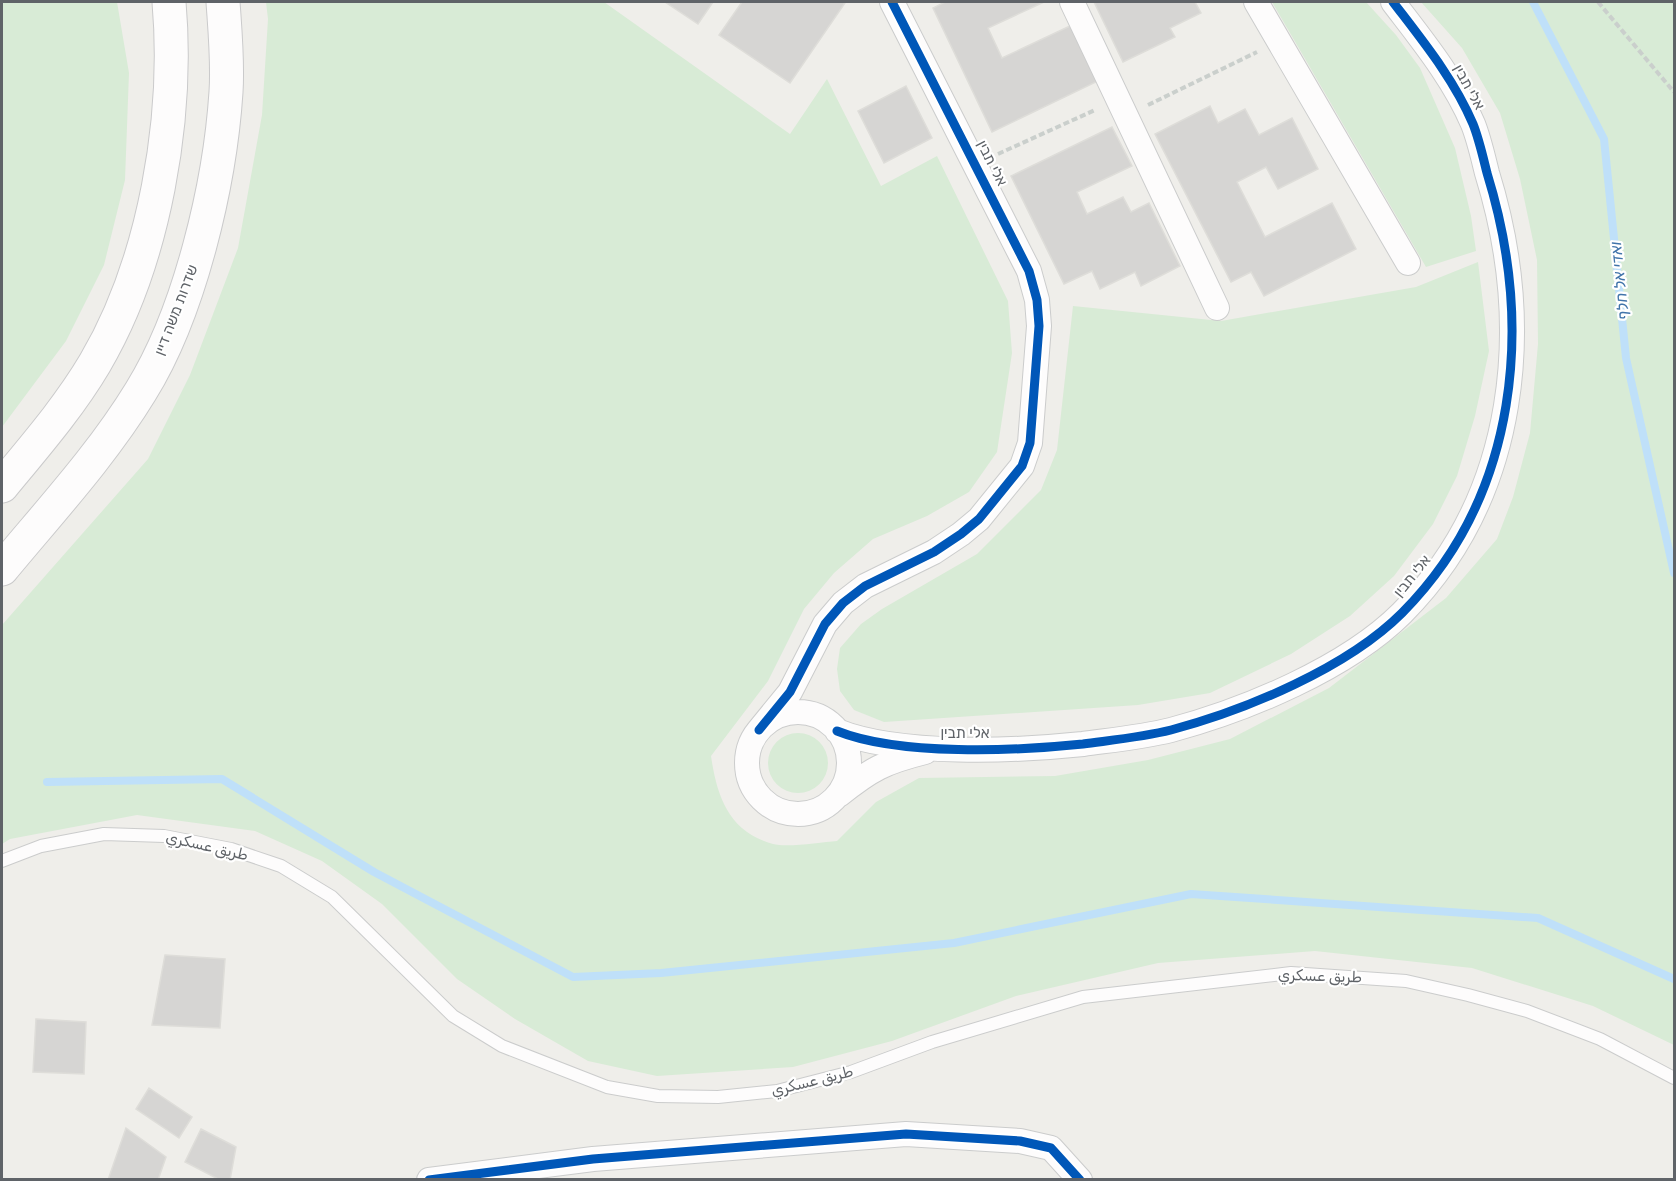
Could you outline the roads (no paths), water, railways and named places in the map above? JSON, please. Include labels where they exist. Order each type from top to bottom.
[{"type":"street","points":[[2,486],[60,414],[96,362],[132,282],[147,235],[168,121],[172,53],[169,2]]},
{"type":"street","name":"שדרות משה דיין","points":[[2,569],[110,437],[142,390],[183,301],[199,248],[222,129],[226,91],[223,2]]},
{"type":"street","name":"אלי תבין","points":[[759,730],[790,692],[825,624],[843,603],[865,586],[934,552],[979,519],[1022,466],[1030,443],[1039,326],[1037,300],[1029,271],[892,2]]},
{"type":"street","points":[[1072,2],[1217,308]]},
{"type":"street","points":[[1256,2],[1408,263]]},
{"type":"street","name":"אלי תבין","points":[[810,654],[810,687],[814,703],[830,725],[860,740],[942,748],[1054,747],[1121,739],[1169,730],[1228,711],[1331,666],[1402,613],[1462,535],[1486,487],[1501,432],[1511,373],[1513,327],[1509,272],[1500,215],[1473,124],[1444,72],[1393,2]]},
{"type":"street","points":[[789,713],[807,713],[830,725],[846,746],[849,764],[846,781],[837,796],[825,807],[810,814],[794,815],[778,811],[765,803],[754,791],[748,775],[746,759],[750,744],[759,730],[772,718],[789,713]]},
{"type":"street","name":"אלי תבין","points":[[837,796],[869,771],[899,758],[942,748]]},
{"type":"street","points":[[429,1179],[593,1159],[906,1134],[1020,1141],[1051,1148],[1080,1179]]},
{"type":"lane","name":"طريق عسكري","points":[[2,861],[41,846],[104,834],[164,836],[231,849],[271,863],[332,897],[453,1016],[502,1046],[607,1087],[658,1096],[718,1097],[777,1091],[850,1072],[932,1042],[1083,997],[1291,973],[1406,981],[1527,1011],[1600,1039],[1674,1078]]},
{"type":"waterway","name":"ואדי אל חלף","points":[[1533,2],[1604,139],[1626,358],[1674,573]]},
{"type":"waterway","points":[[47,782],[222,779],[374,872],[573,977],[661,973],[954,943],[1191,894],[1538,918],[1674,979]]}]
